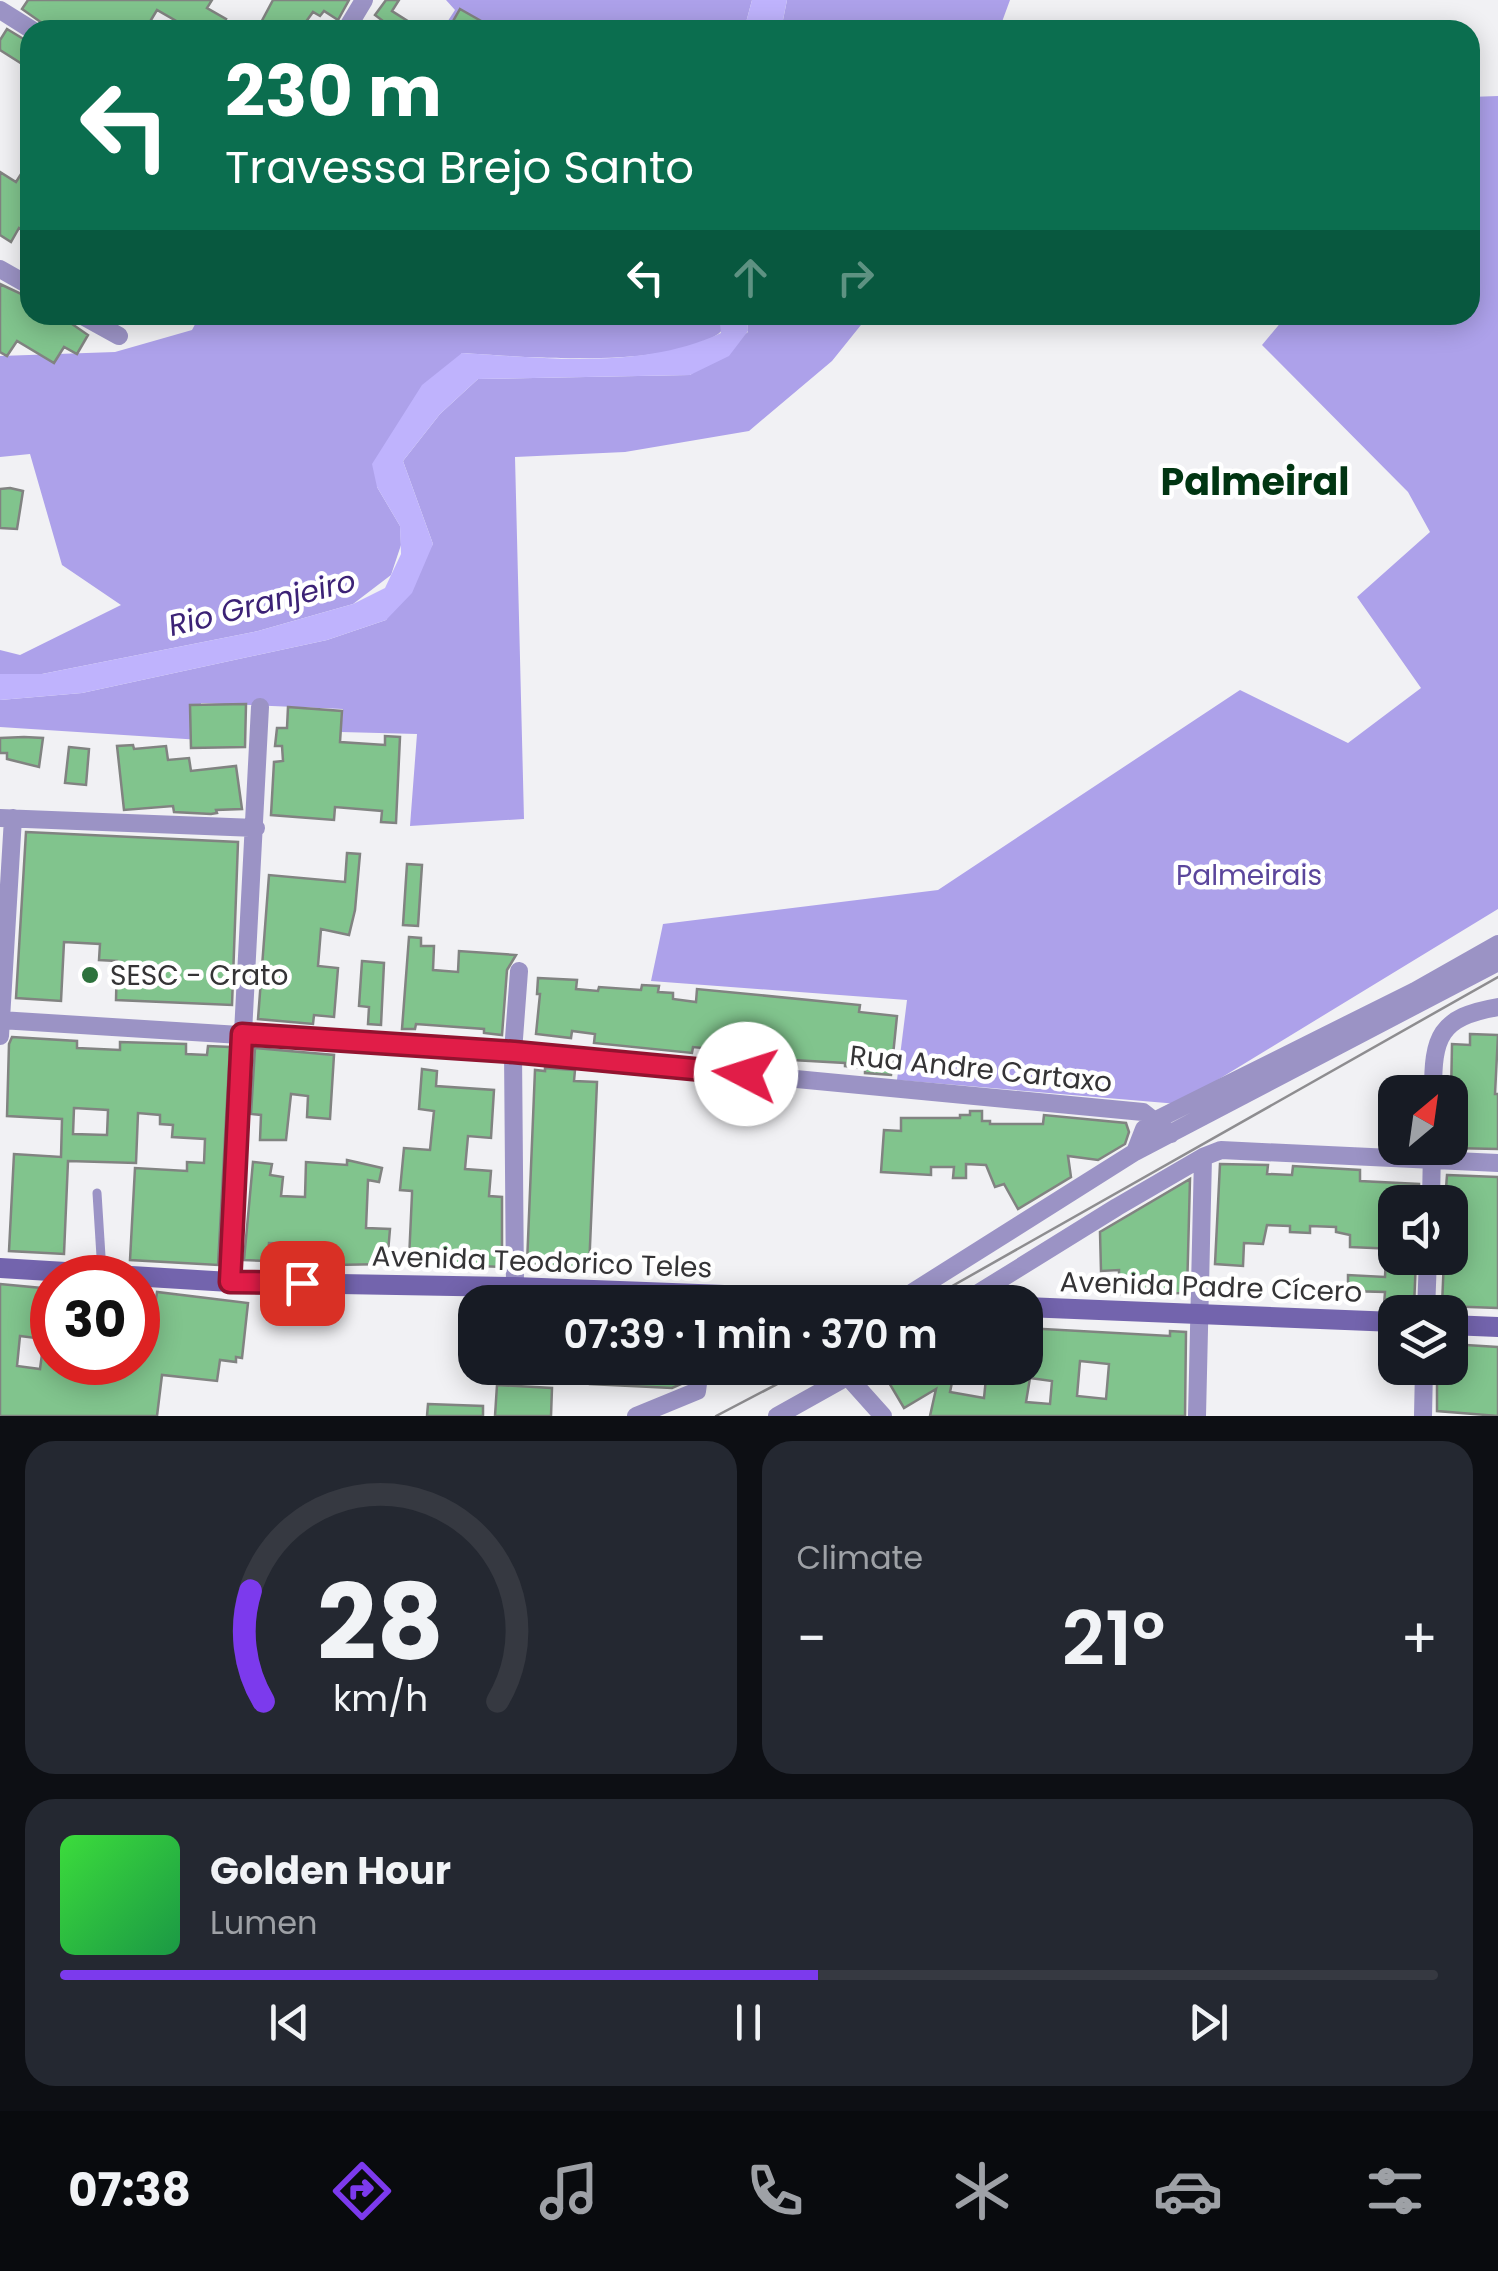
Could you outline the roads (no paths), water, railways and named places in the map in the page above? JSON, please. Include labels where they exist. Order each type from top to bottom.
[{"type":"main road","name":"Avenida Teodorico Teles","points":[[0,1268],[30,1269]]},
{"type":"main road","name":"Avenida Teodorico Teles","points":[[160,1277],[230,1282],[458,1286]]},
{"type":"main road","name":"Avenida Padre Cícero","points":[[1043,1308],[1378,1321]]},
{"type":"main road","points":[[1468,1326],[1498,1328]]},
{"type":"street","points":[[100,325],[119,336]]},
{"type":"street","points":[[230,1282],[260,707]]},
{"type":"street","points":[[0,1036],[7,818],[256,828]]},
{"type":"street","points":[[1134,1152],[1144,1129],[1156,1120],[1415,992],[1498,944]]},
{"type":"street","points":[[927,1285],[1134,1152],[1498,962]]},
{"type":"street","points":[[516,1285],[514,1052],[520,971]]},
{"type":"street","points":[[1433,1075],[1434,1046],[1441,1032],[1466,1015],[1498,1007]]},
{"type":"street","name":"Rua Andre Cartaxo","points":[[0,1020],[514,1052],[1142,1112],[1172,1134]]},
{"type":"street","points":[[992,1285],[1203,1157],[1221,1150],[1378,1152]]},
{"type":"street","points":[[1197,1416],[1203,1157]]},
{"type":"street","points":[[1468,1158],[1498,1162]]},
{"type":"street","points":[[636,1416],[697,1392],[698,1385]]},
{"type":"street","points":[[777,1416],[827,1385]]},
{"type":"street","points":[[860,1385],[883,1416]]},
{"type":"street","points":[[1423,1416],[1424,1385]]},
{"type":"lane","points":[[96,1193],[101,1255]]},
{"type":"tram line","points":[[954,1285],[1498,977]]},
{"type":"tram line","points":[[716,1416],[775,1385]]},
{"type":"place","name":"SESC - Crato","points":[[90,975]]},
{"type":"district","name":"Palmeiral","points":[[1255,481]]},
{"type":"water label","name":"Rio Granjeiro","points":[[262,603]]},
{"type":"park label","name":"Palmeirais","points":[[1249,875]]}]
